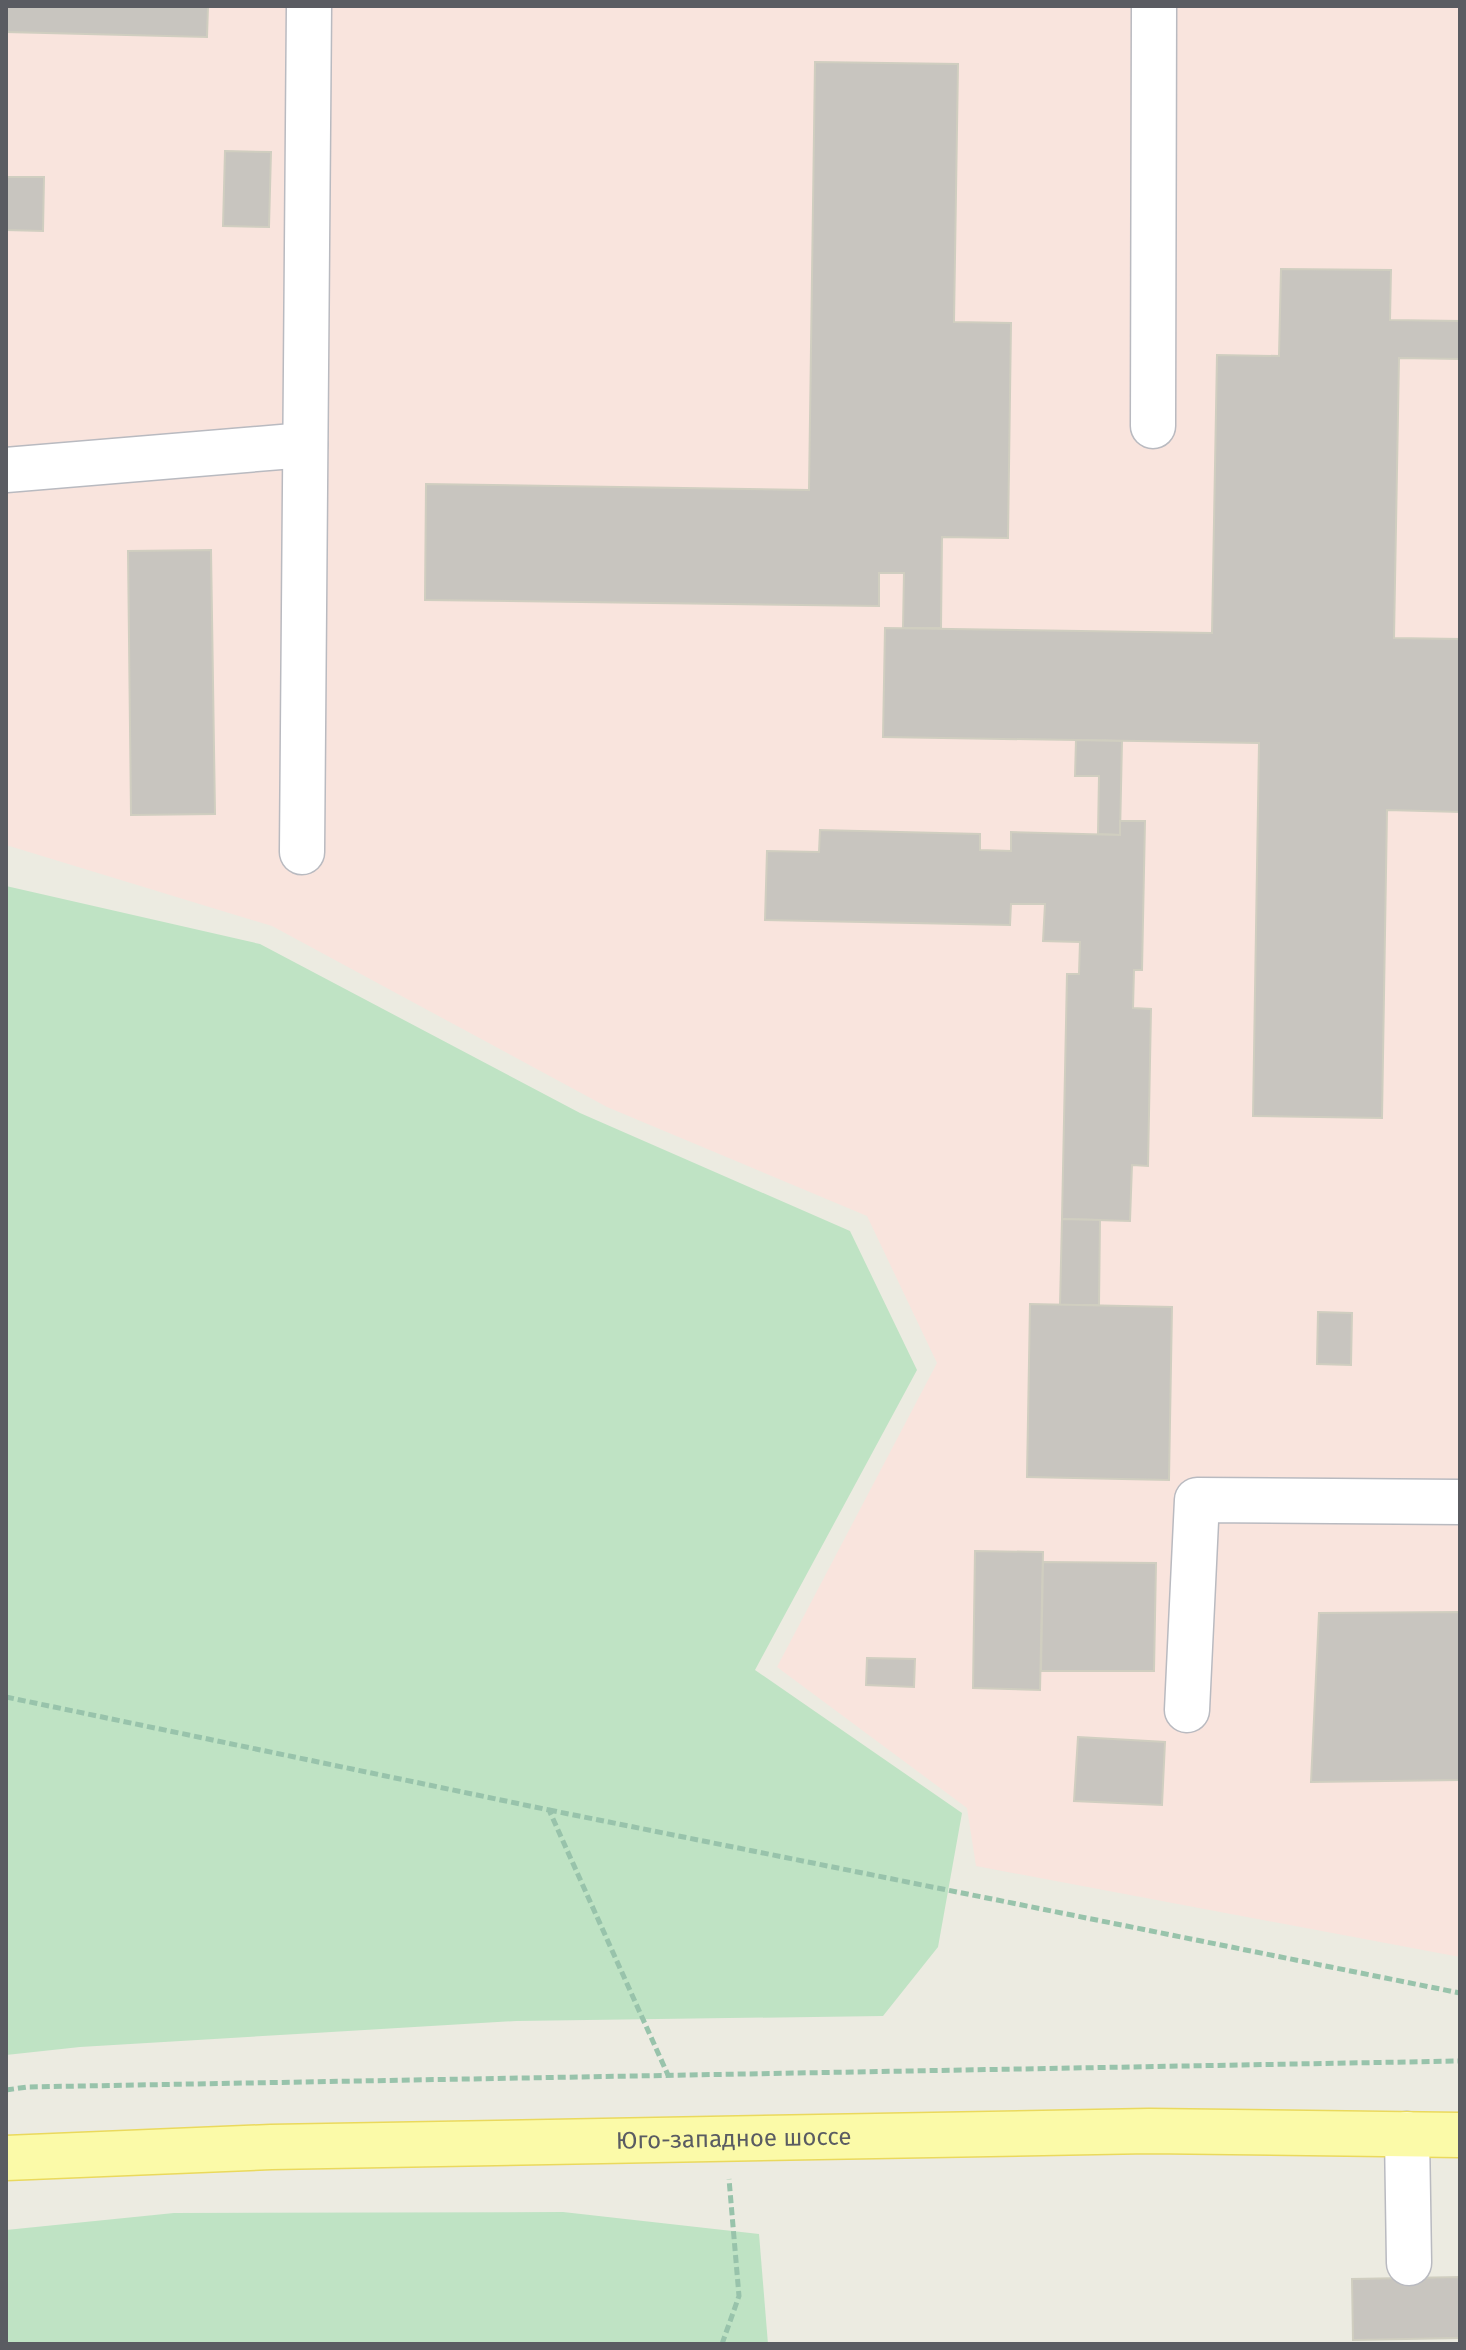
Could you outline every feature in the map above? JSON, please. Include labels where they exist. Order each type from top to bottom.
[{"type":"main road","name":"Юго-западное шоссе","points":[[6,2158],[271,2147],[1149,2131],[1460,2135]]},
{"type":"lane","points":[[302,852],[309,6]]},
{"type":"lane","points":[[1153,426],[1154,6]]},
{"type":"lane","points":[[6,470],[305,445]]},
{"type":"lane","points":[[1187,1710],[1197,1500],[1460,1502]]},
{"type":"lane","points":[[1407,2134],[1409,2263]]},
{"type":"path","points":[[6,1697],[549,1810],[1460,1993]]},
{"type":"path","points":[[549,1810],[668,2075]]},
{"type":"path","points":[[6,2090],[43,2086],[1460,2061]]},
{"type":"path","points":[[722,2344],[739,2296],[726,2138]]},
{"type":"shaded area","points":[[6,6],[1460,6],[1460,1957],[976,1866],[967,1808],[777,1667],[937,1363],[867,1216],[607,1107],[272,926],[6,845]]},
{"type":"green space","points":[[6,886],[260,944],[580,1113],[850,1231],[917,1370],[755,1670],[962,1813],[938,1947],[883,2016],[516,2021],[80,2047],[6,2055]]},
{"type":"green space","points":[[563,2212],[759,2234],[768,2344],[6,2344],[6,2230],[174,2213]]},
{"type":"building","points":[[6,6],[208,6],[207,37],[6,32]]},
{"type":"building","points":[[815,62],[958,64],[954,322],[1011,323],[1008,538],[942,537],[941,628],[903,628],[904,573],[879,573],[879,606],[425,600],[426,484],[809,490]]},
{"type":"building","points":[[225,151],[271,152],[269,227],[223,226]]},
{"type":"building","points":[[6,177],[44,177],[43,231],[6,230]]},
{"type":"building","points":[[1281,269],[1391,270],[1390,320],[1460,321],[1460,359],[1399,358],[1394,638],[1460,639],[1460,812],[1387,810],[1382,1118],[1253,1116],[1259,743],[883,737],[885,628],[1212,633],[1217,355],[1279,356]]},
{"type":"building","points":[[211,550],[215,814],[131,815],[128,551]]},
{"type":"building","points":[[1076,740],[1122,741],[1120,835],[1098,834],[1099,776],[1075,776]]},
{"type":"building","points":[[1120,821],[1145,821],[1142,970],[1134,970],[1133,1008],[1151,1009],[1148,1166],[1132,1165],[1130,1221],[1062,1219],[1067,974],[1079,974],[1080,942],[1043,941],[1045,904],[1011,904],[1010,925],[765,920],[767,851],[819,852],[820,830],[980,834],[980,850],[1011,851],[1011,832],[1120,835]]},
{"type":"building","points":[[1062,1219],[1100,1220],[1099,1305],[1060,1305]]},
{"type":"building","points":[[1030,1304],[1172,1307],[1169,1480],[1027,1477]]},
{"type":"building","points":[[1318,1312],[1352,1313],[1351,1365],[1317,1364]]},
{"type":"building","points":[[975,1551],[1043,1552],[1040,1690],[973,1688]]},
{"type":"building","points":[[1043,1562],[1156,1563],[1154,1671],[1041,1671]]},
{"type":"building","points":[[1460,1612],[1460,1780],[1311,1782],[1319,1613]]},
{"type":"building","points":[[867,1658],[915,1659],[914,1687],[866,1685]]},
{"type":"building","points":[[1078,1737],[1165,1742],[1162,1805],[1074,1801]]},
{"type":"building","points":[[1460,2277],[1460,2338],[1353,2340],[1352,2279]]}]
